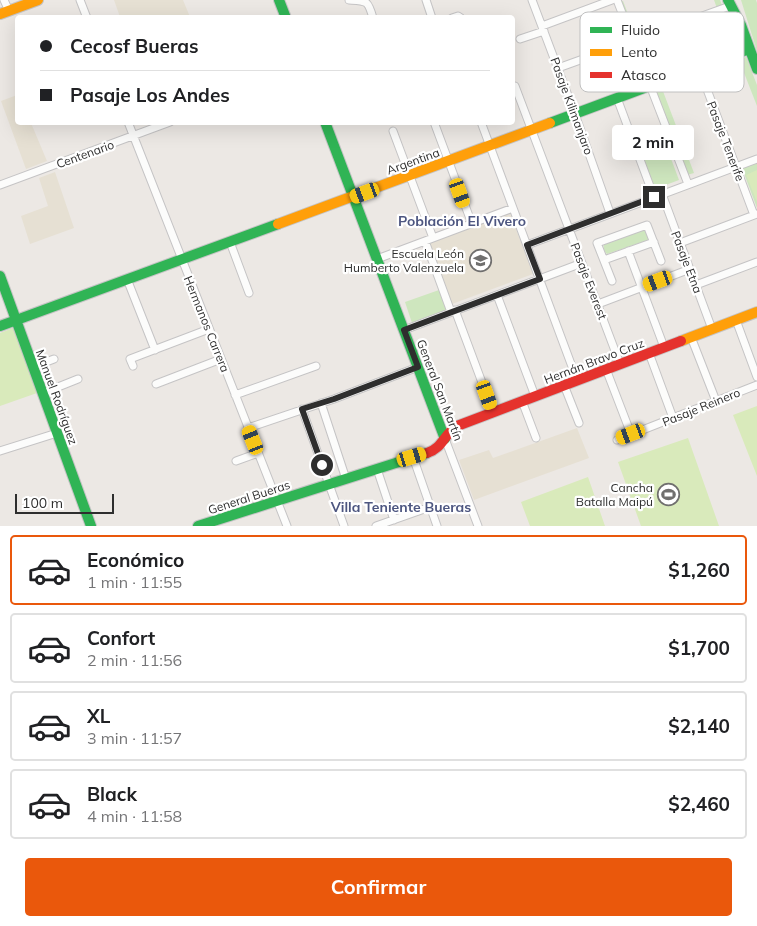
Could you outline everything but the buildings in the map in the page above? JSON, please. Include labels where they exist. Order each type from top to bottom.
[{"type":"main road","points":[[4,12],[38,0]]},
{"type":"main road","points":[[279,0],[285,15]]},
{"type":"main road","points":[[744,36],[757,67]]},
{"type":"main road","name":"Argentina","points":[[744,51],[749,49]]},
{"type":"main road","name":"Argentina","points":[[0,326],[634,92]]},
{"type":"main road","name":"General San Martín","points":[[326,125],[445,439]]},
{"type":"main road","name":"Manuel Rodríguez","points":[[0,278],[33,367],[45,392],[57,433],[91,526]]},
{"type":"main road","name":"Hernán Bravo Cruz","points":[[445,439],[454,427],[757,312]]},
{"type":"main road","name":"General Bueras","points":[[198,526],[229,521],[277,501],[436,449],[445,439]]},
{"type":"street","points":[[4,0],[4,12]]},
{"type":"street","points":[[80,0],[86,15]]},
{"type":"street","points":[[349,0],[364,1],[370,7],[372,15]]},
{"type":"street","points":[[426,0],[431,15]]},
{"type":"street","name":"Pasaje Kilimanjaro","points":[[532,0],[610,213]]},
{"type":"street","points":[[582,12],[612,0]]},
{"type":"street","points":[[617,0],[622,12]]},
{"type":"street","points":[[707,12],[733,2]]},
{"type":"street","points":[[520,39],[580,13]]},
{"type":"street","points":[[558,68],[580,60]]},
{"type":"street","name":"Pasaje Everest","points":[[515,86],[620,364]]},
{"type":"street","points":[[652,92],[688,184]]},
{"type":"street","name":"Pasaje Tenerife","points":[[707,92],[756,214]]},
{"type":"street","name":"Pasaje Etna","points":[[617,98],[680,243],[712,329]]},
{"type":"street","name":"Hermanos Carrera","points":[[129,125],[287,526]]},
{"type":"street","name":"Centenario","points":[[0,185],[162,125]]},
{"type":"street","points":[[435,125],[472,224]]},
{"type":"street","points":[[482,125],[578,380]]},
{"type":"street","points":[[393,131],[433,238]]},
{"type":"street","points":[[527,245],[757,159]]},
{"type":"street","points":[[377,259],[513,208]]},
{"type":"street","points":[[680,243],[756,214]]},
{"type":"street","points":[[612,281],[597,243],[647,225],[661,261]]},
{"type":"street","points":[[425,241],[493,412]]},
{"type":"street","points":[[230,242],[249,292]]},
{"type":"street","points":[[604,260],[654,242]]},
{"type":"street","points":[[628,251],[664,347]]},
{"type":"street","points":[[696,285],[757,262]]},
{"type":"street","points":[[404,330],[582,263]]},
{"type":"street","points":[[598,304],[690,269]]},
{"type":"street","points":[[127,279],[155,350]]},
{"type":"street","points":[[497,295],[535,396]]},
{"type":"street","points":[[736,320],[757,377]]},
{"type":"street","points":[[133,366],[130,359],[209,329]]},
{"type":"street","points":[[691,337],[716,401]]},
{"type":"street","points":[[649,353],[673,418]]},
{"type":"street","points":[[156,384],[221,358]]},
{"type":"street","points":[[33,367],[54,359]]},
{"type":"street","points":[[235,394],[316,366]]},
{"type":"street","points":[[248,428],[418,367]]},
{"type":"street","points":[[606,369],[631,434]]},
{"type":"street","name":"Manuel Rodríguez","points":[[45,392],[78,380]]},
{"type":"street","points":[[564,385],[578,423]]},
{"type":"street","name":"Pasaje Reinero","points":[[616,440],[757,385]]},
{"type":"street","points":[[522,401],[536,438]]},
{"type":"street","points":[[321,403],[346,479]]},
{"type":"street","points":[[302,409],[344,526]]},
{"type":"street","points":[[0,452],[57,433]]},
{"type":"street","name":"General San Martín","points":[[445,439],[478,526]]},
{"type":"street","points":[[236,461],[258,453]]},
{"type":"street","points":[[412,457],[437,526]]},
{"type":"street","points":[[376,469],[394,520]]},
{"type":"street","points":[[376,526],[430,507]]},
{"type":"shaded area","points":[[114,0],[183,0],[189,15],[119,15]]},
{"type":"shaded area","points":[[15,96],[15,125],[32,125],[47,161],[26,169],[1,101]]},
{"type":"shaded area","points":[[55,172],[74,228],[30,244],[21,216],[48,206],[39,178]]},
{"type":"shaded area","name":"Escuela León Humberto Valenzuela","points":[[509,211],[533,274],[452,304],[449,301],[428,246],[432,240]]},
{"type":"shaded area","points":[[577,428],[589,458],[474,500],[459,460],[489,450],[493,458]]},
{"type":"green space","points":[[714,0],[720,0],[725,12],[718,12]]},
{"type":"green space","points":[[741,0],[756,0],[757,3],[757,51]]},
{"type":"green space","points":[[623,1],[627,12],[623,12],[619,2]]},
{"type":"green space","points":[[746,57],[757,85],[757,106],[744,73],[744,58]]},
{"type":"green space","points":[[655,92],[663,92],[694,173],[687,175]]},
{"type":"green space","points":[[667,148],[679,180],[655,189],[642,158]]},
{"type":"green space","points":[[757,163],[757,208],[742,168]]},
{"type":"green space","points":[[757,170],[757,202],[746,175]]},
{"type":"green space","points":[[643,229],[646,231],[648,240],[607,254],[605,252],[604,244]]},
{"type":"green space","points":[[439,290],[447,311],[412,323],[405,302]]},
{"type":"green space","points":[[13,328],[37,393],[0,406],[0,333]]},
{"type":"green space","points":[[757,406],[757,476],[733,415]]},
{"type":"green space","name":"Cancha Batalla Maipú","points":[[688,438],[719,526],[641,526],[618,462]]},
{"type":"green space","name":"Cancha Batalla Maipú","points":[[588,477],[605,526],[530,526],[521,502]]},
{"type":"traffic: fast","points":[[279,0],[285,15]]},
{"type":"traffic: fast","points":[[728,0],[734,12]]},
{"type":"traffic: fast","points":[[744,33],[757,69]]},
{"type":"traffic: fast","points":[[744,51],[749,49]]},
{"type":"traffic: fast","points":[[550,123],[633,92]]},
{"type":"traffic: fast","points":[[326,125],[445,439]]},
{"type":"traffic: fast","points":[[0,326],[278,224]]},
{"type":"traffic: fast","points":[[0,276],[91,526]]},
{"type":"traffic: fast","points":[[198,526],[427,453]]},
{"type":"traffic: slow","points":[[0,14],[38,0]]},
{"type":"traffic: slow","points":[[278,224],[550,123]]},
{"type":"traffic: slow","points":[[681,341],[757,312]]},
{"type":"traffic: jam","points":[[427,453],[437,448],[457,426],[681,341]]},
{"type":"place","name":"Escuela León Humberto Valenzuela","points":[[480,260]]},
{"type":"place","name":"Cancha Batalla Maipú","points":[[669,494]]},
{"type":"district","name":"Población El Vivero","points":[[462,221]]},
{"type":"district","name":"Villa Teniente Bueras","points":[[401,507]]},
{"type":"route","points":[[322,465],[302,409],[418,367],[404,330],[540,279],[527,245],[654,197]]}]
